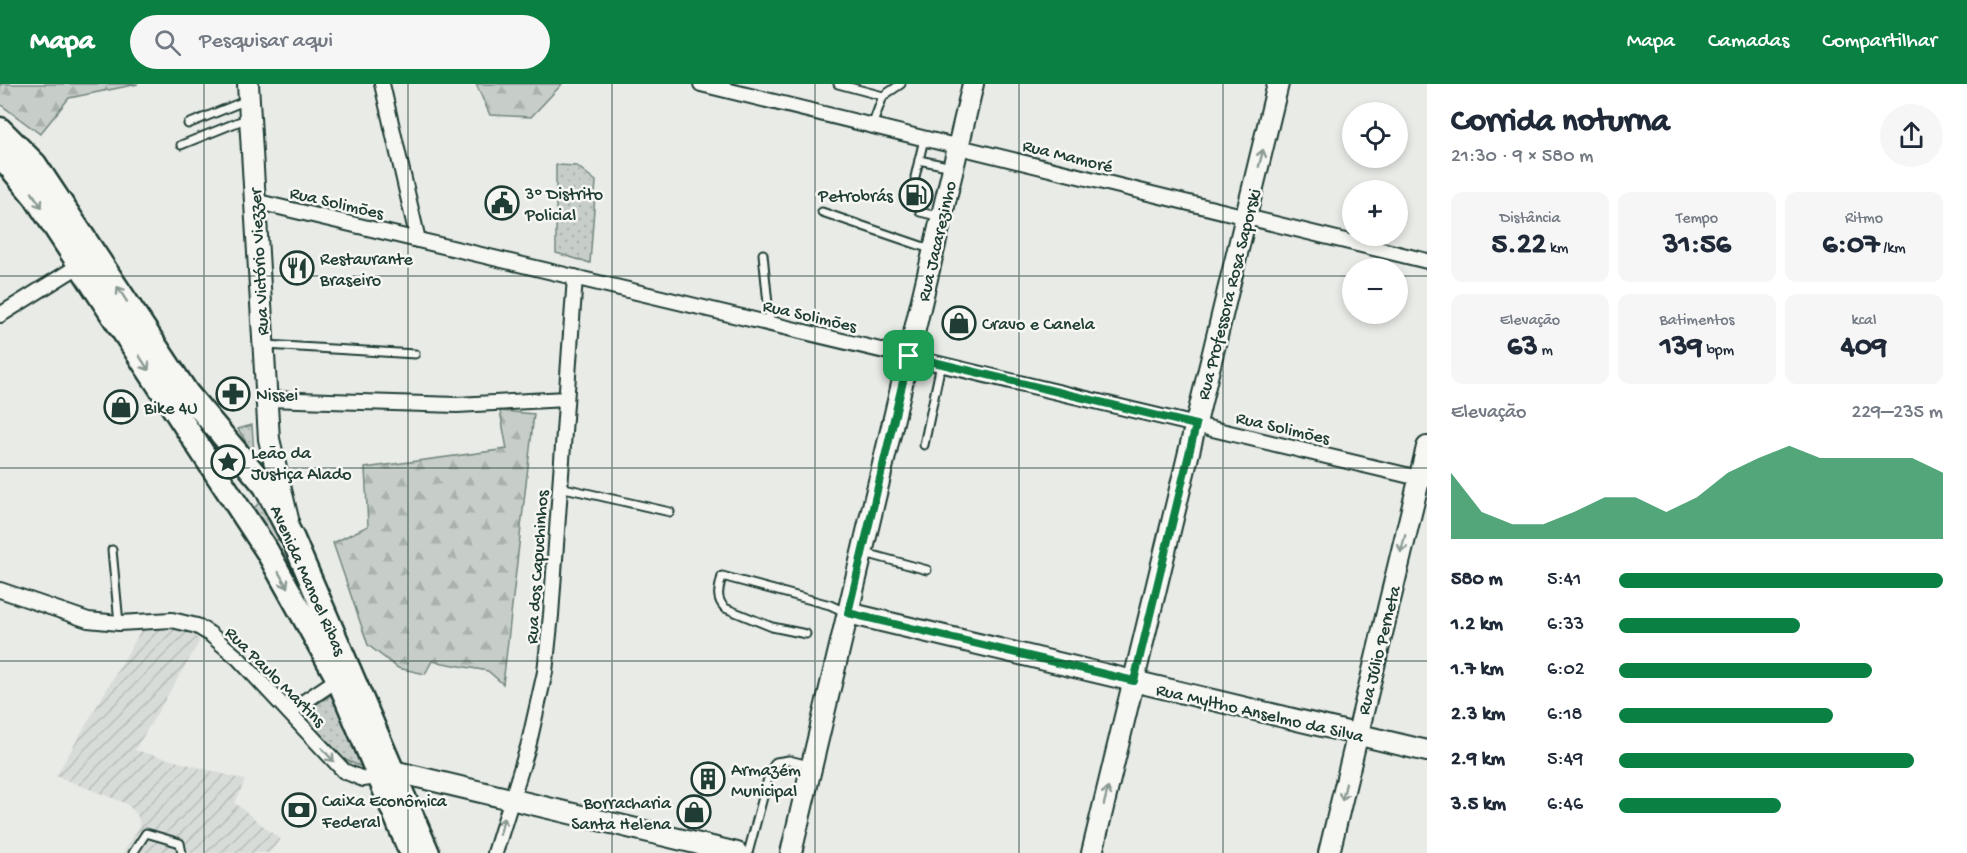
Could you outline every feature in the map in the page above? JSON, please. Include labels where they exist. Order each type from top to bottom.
[{"type":"main road","name":"Avenida Manoel Ribas","points":[[0,129],[35,164],[177,379],[273,499],[293,539],[385,774],[411,853]]},
{"type":"main road","name":"Avenida Manoel Ribas","points":[[0,154],[21,177],[267,551],[338,679],[385,774],[428,853]]},
{"type":"main road","points":[[242,512],[256,475]]},
{"type":"main road","points":[[267,551],[293,539]]},
{"type":"street","points":[[382,84],[418,240]]},
{"type":"street","name":"Rua Mamoré","points":[[701,84],[1427,261]]},
{"type":"street","name":"Rua Jacarezinho","points":[[791,853],[973,84]]},
{"type":"street","name":"Rua Professora Rosa Saporski","points":[[1092,853],[1278,84]]},
{"type":"street","name":"Rua Victório Viezzer","points":[[249,100],[269,439],[293,539]]},
{"type":"street","name":"Rua Solimões","points":[[254,201],[1423,479]]},
{"type":"street","points":[[0,315],[80,265]]},
{"type":"street","name":"Rua dos Capuchinhos","points":[[495,853],[535,722],[545,672],[575,277]]},
{"type":"street","points":[[267,399],[457,405],[566,399]]},
{"type":"street","name":"Rua Victório Viezzer","points":[[256,475],[269,439]]},
{"type":"street","name":"Rua Júlio Perneta","points":[[1329,853],[1423,479],[1427,447]]},
{"type":"street","name":"Rua Paulo Martins","points":[[0,590],[88,620],[119,622],[172,620],[197,626],[225,646],[344,771],[363,778],[385,774]]},
{"type":"street","name":"Rua Myltho Anselmo da Silva","points":[[848,613],[1427,751]]},
{"type":"street","points":[[289,712],[338,679]]},
{"type":"street","points":[[385,774],[510,799],[737,853]]},
{"type":"lane","points":[[838,84],[883,96]]},
{"type":"lane","points":[[872,126],[883,96],[891,86],[901,84]]},
{"type":"lane","points":[[188,124],[249,100]]},
{"type":"lane","points":[[180,145],[249,100]]},
{"type":"lane","points":[[915,177],[924,139]]},
{"type":"lane","points":[[920,160],[954,167]]},
{"type":"lane","points":[[822,212],[934,250]]},
{"type":"lane","points":[[920,212],[942,217]]},
{"type":"lane","points":[[763,254],[770,324]]},
{"type":"lane","points":[[263,345],[415,354]]},
{"type":"lane","points":[[924,444],[941,364]]},
{"type":"lane","points":[[560,487],[670,512]]},
{"type":"lane","points":[[112,550],[119,622]]},
{"type":"lane","points":[[862,553],[927,570]]},
{"type":"lane","points":[[806,634],[772,627],[725,608],[719,602],[718,595],[722,576],[830,605],[848,613]]},
{"type":"lane","points":[[748,853],[770,771],[776,762],[789,760],[812,765]]},
{"type":"lane","points":[[133,853],[146,832],[180,843],[182,853]]},
{"type":"shaded area","points":[[151,624],[186,627],[200,641],[135,750],[245,780],[235,803],[281,840],[269,853],[123,853],[140,826],[137,814],[125,803],[56,776],[143,627]]},
{"type":"green space","points":[[0,84],[138,84],[69,98],[40,134],[0,104]]},
{"type":"green space","points":[[476,84],[562,84],[531,117],[490,115]]},
{"type":"green space","points":[[556,165],[577,166],[596,181],[590,263],[556,253]]},
{"type":"green space","points":[[189,410],[235,464],[236,470],[228,473],[187,415]]},
{"type":"green space","points":[[500,411],[534,414],[503,684],[488,671],[432,661],[425,674],[398,668],[368,645],[333,543],[368,526],[365,468],[507,449]]},
{"type":"green space","points":[[252,425],[254,455],[238,429]]},
{"type":"green space","points":[[263,503],[283,539],[272,541],[252,510],[258,504]]},
{"type":"green space","points":[[333,694],[362,767],[341,758],[300,714]]},
{"type":"place","name":"Petrobrás","points":[[916,195]]},
{"type":"place","name":"3º Distrito Policial","points":[[502,203]]},
{"type":"place","name":"Restaurante Braseiro","points":[[297,268]]},
{"type":"place","name":"Cravo e Canela","points":[[959,323]]},
{"type":"place","name":"Nissei","points":[[233,394]]},
{"type":"place","name":"Bike 4U","points":[[121,407]]},
{"type":"place","name":"Leão da Justiça Alado","points":[[228,462]]},
{"type":"place","name":"Armazém Municipal","points":[[708,779]]},
{"type":"place","name":"Caixa Econômica Federal","points":[[299,810]]},
{"type":"place","name":"Borracharia Santa Helena","points":[[694,812]]},
{"type":"route","points":[[909,356],[1196,425],[1134,681],[848,613],[909,356]]}]
